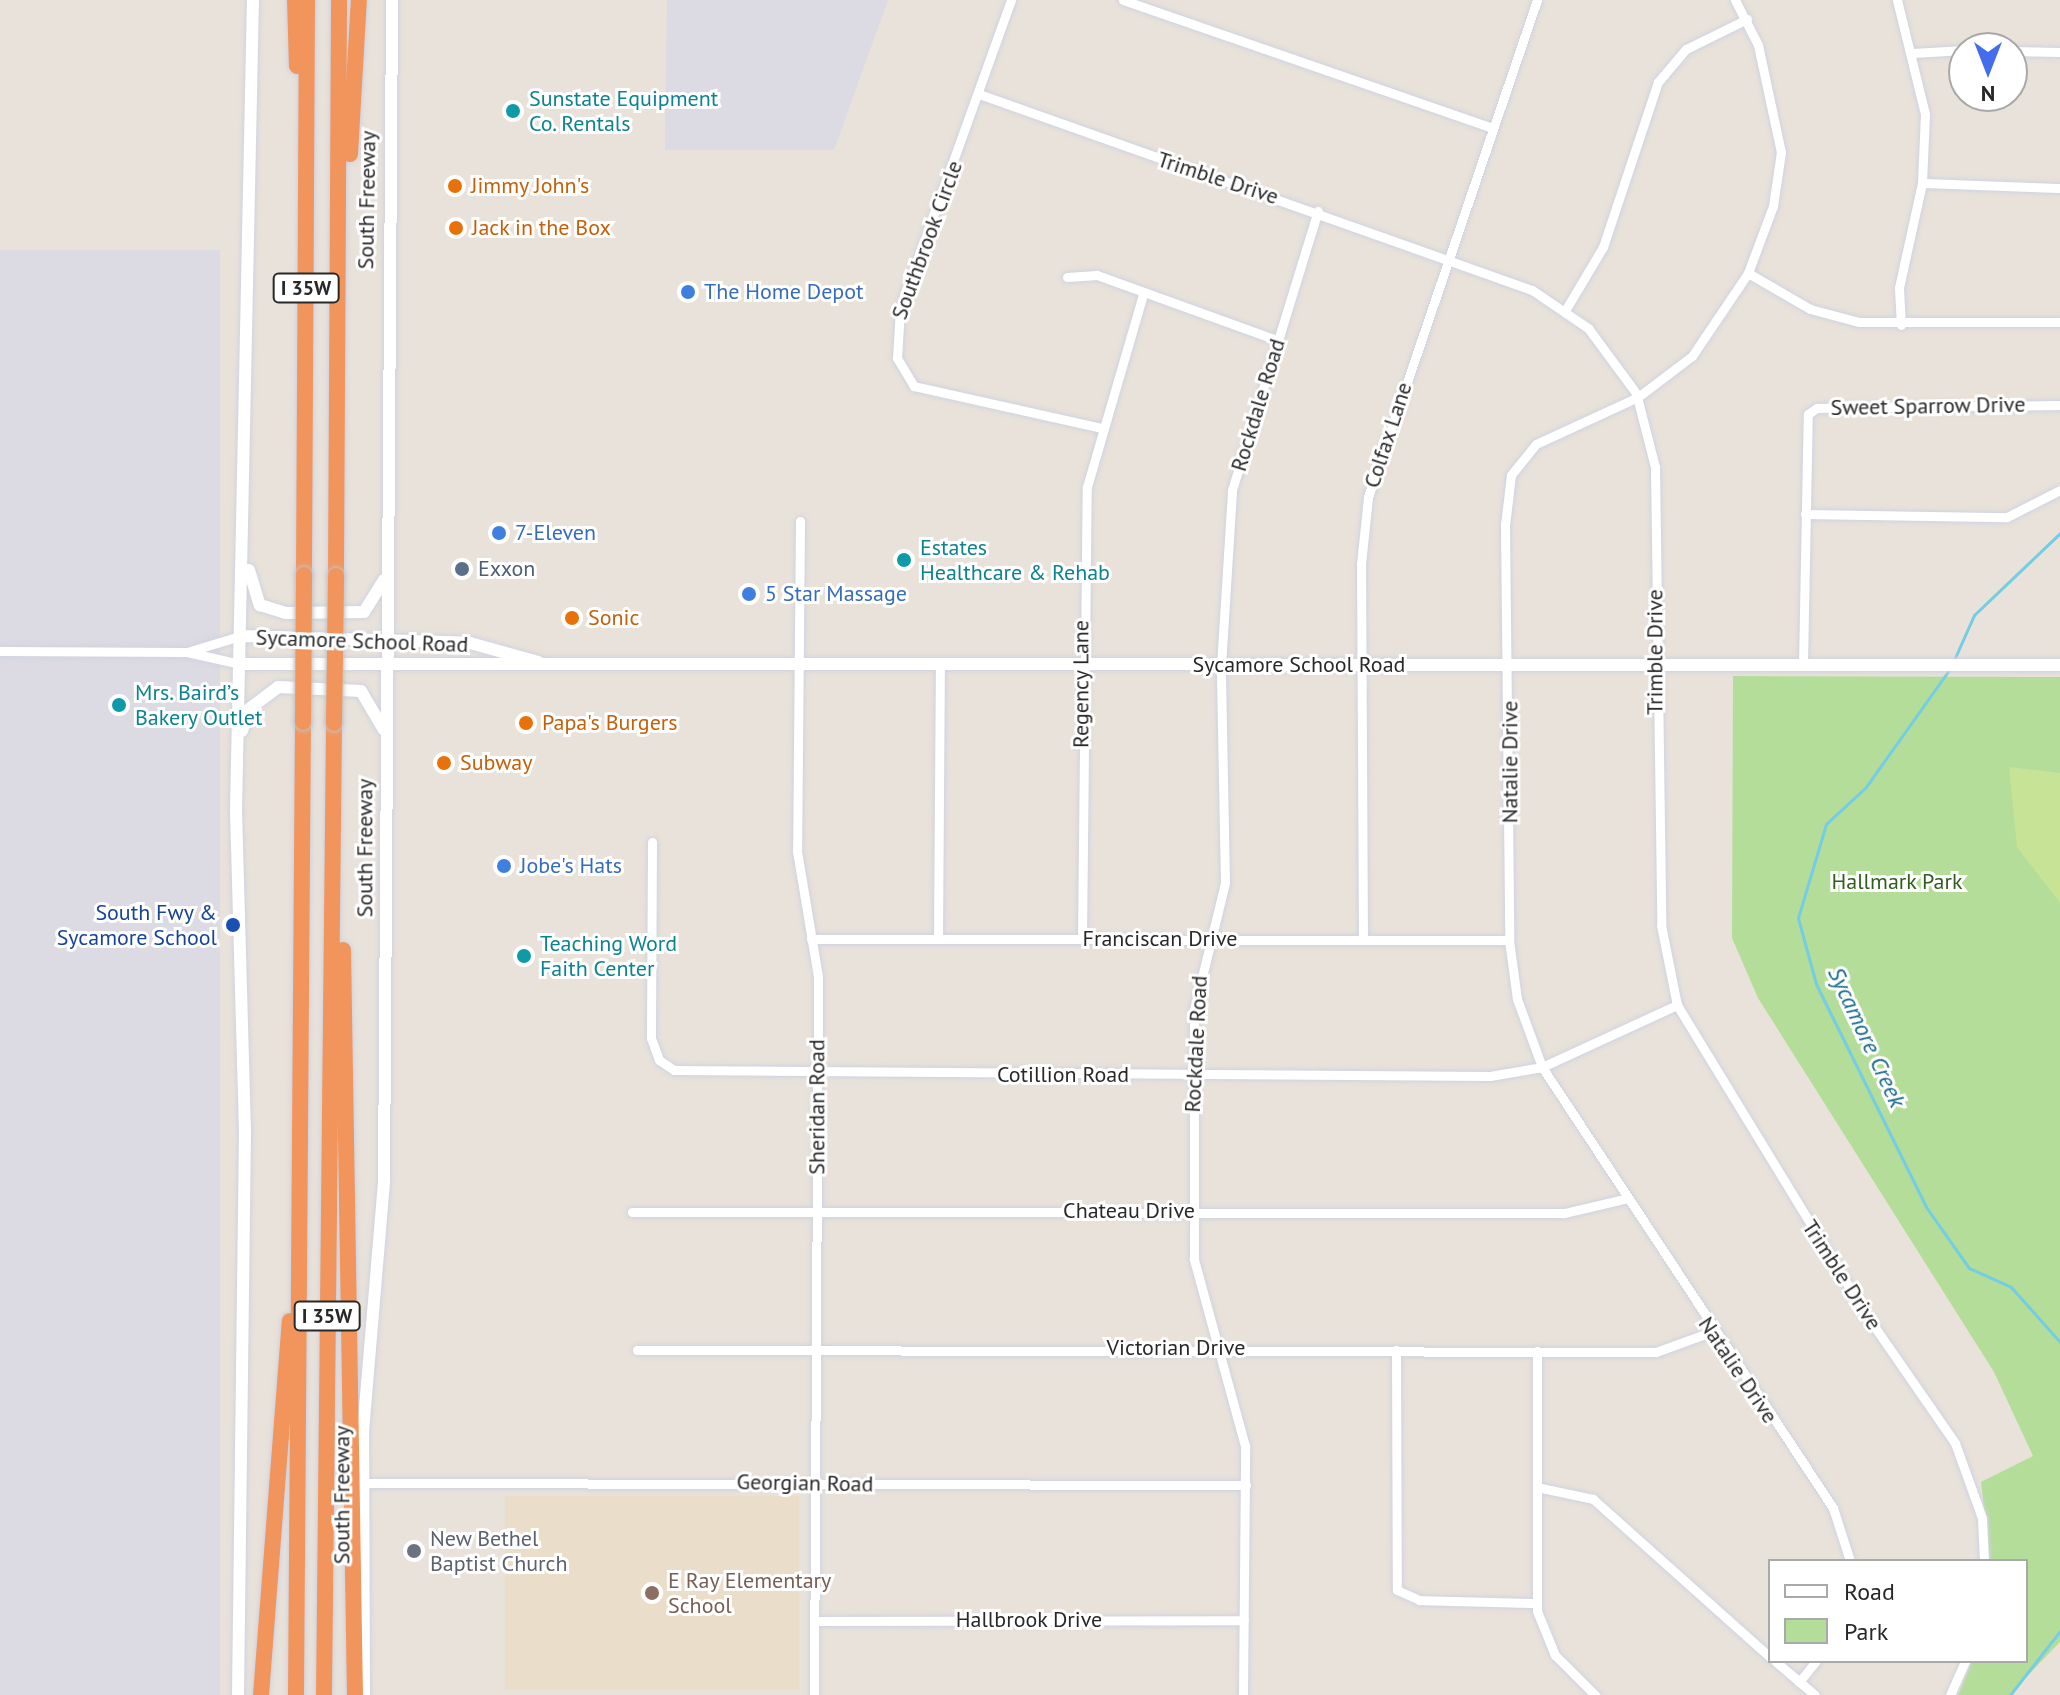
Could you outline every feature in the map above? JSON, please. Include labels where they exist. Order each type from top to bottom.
[{"type":"highway","points":[[295,0],[298,113],[307,149]]},
{"type":"highway","name":"South Freeway","points":[[296,1695],[307,0]]},
{"type":"highway","name":"South Freeway","points":[[324,1695],[339,0]]},
{"type":"highway","points":[[339,270],[348,247],[359,0]]},
{"type":"highway","points":[[332,936],[343,950],[355,1695]]},
{"type":"highway","points":[[261,1695],[284,1372],[299,1268]]},
{"type":"main road","points":[[238,1695],[245,1132],[237,746],[240,636],[247,547],[253,0]]},
{"type":"main road","name":"South Freeway","points":[[364,1695],[364,1483],[384,1180],[391,639],[387,572],[392,0]]},
{"type":"main road","points":[[247,547],[251,581],[268,611],[364,612],[387,572]]},
{"type":"main road","name":"Sycamore School Road","points":[[240,636],[470,643],[538,662],[1221,666],[2060,665]]},
{"type":"main road","name":"Sycamore School Road","points":[[240,664],[519,669],[538,662]]},
{"type":"main road","points":[[237,746],[249,709],[278,687],[361,691],[381,719],[388,745]]},
{"type":"street","name":"Southbrook Circle","points":[[1011,0],[900,308],[901,371],[931,391],[1102,428]]},
{"type":"street","points":[[1123,0],[1492,128]]},
{"type":"street","name":"Colfax Lane","points":[[1363,940],[1363,665],[1368,497],[1537,0]]},
{"type":"street","name":"Natalie Drive","points":[[1735,0],[1747,19],[1775,104],[1781,152],[1773,206],[1748,273],[1692,356],[1638,397],[1536,444],[1511,475],[1509,940],[1517,999],[1542,1067],[1711,1332],[1833,1508],[1849,1559]]},
{"type":"street","points":[[1897,0],[1913,53],[1925,114],[1922,183],[1899,288],[1901,325]]},
{"type":"street","points":[[1566,309],[1603,247],[1658,82],[1686,49],[1747,19]]},
{"type":"street","points":[[1913,53],[1948,51]]},
{"type":"street","points":[[2028,51],[2060,52]]},
{"type":"street","name":"Trimble Drive","points":[[979,94],[1447,258],[1566,309],[1638,397],[1655,467],[1653,664],[1661,925],[1677,1005],[1832,1261],[1955,1443],[1982,1518],[1984,1559]]},
{"type":"street","points":[[1922,183],[2060,188]]},
{"type":"street","name":"Rockdale Road","points":[[1243,1695],[1246,1485],[1243,1427],[1215,1348],[1191,1211],[1193,1075],[1207,939],[1225,883],[1221,666],[1232,490],[1318,211]]},
{"type":"street","points":[[1748,273],[1810,309],[1901,325],[2060,322]]},
{"type":"street","points":[[1067,277],[1097,275],[1277,340]]},
{"type":"street","name":"Regency Lane","points":[[1082,939],[1080,665],[1087,487],[1143,294]]},
{"type":"street","name":"Sweet Sparrow Drive","points":[[1803,664],[1808,414],[1817,408],[2060,405]]},
{"type":"street","points":[[1805,514],[2007,517],[2060,490]]},
{"type":"street","name":"Sheridan Road","points":[[800,521],[797,851],[811,939],[818,1075],[814,1695]]},
{"type":"street","name":"Sycamore School Road","points":[[187,652],[240,636]]},
{"type":"street","name":"Sycamore School Road","points":[[0,651],[187,652],[240,664]]},
{"type":"street","points":[[938,939],[940,665]]},
{"type":"street","name":"Cotillion Road","points":[[652,842],[654,1052],[674,1070],[818,1075],[1490,1076],[1542,1067],[1677,1005]]},
{"type":"street","name":"Franciscan Drive","points":[[811,939],[1509,940]]},
{"type":"street","name":"Chateau Drive","points":[[632,1212],[1564,1213],[1624,1199]]},
{"type":"street","name":"Victorian Drive","points":[[637,1350],[1215,1348],[1656,1352],[1711,1332]]},
{"type":"street","points":[[1396,1350],[1397,1590],[1419,1600],[1536,1603]]},
{"type":"street","points":[[1537,1351],[1536,1603],[1555,1655],[1595,1695]]},
{"type":"street","name":"Georgian Road","points":[[364,1483],[1246,1485]]},
{"type":"street","points":[[1537,1487],[1593,1499],[1768,1655]]},
{"type":"street","name":"Hallbrook Drive","points":[[814,1621],[1244,1620]]},
{"type":"street","points":[[1777,1663],[1815,1695]]},
{"type":"street","points":[[1799,1682],[1814,1663]]},
{"type":"street","points":[[1950,1695],[1964,1663]]},
{"type":"shaded area","points":[[667,0],[888,0],[834,150],[665,150]]},
{"type":"shaded area","points":[[0,250],[220,250],[220,1695],[0,1695]]},
{"type":"shaded area","name":"E Ray Elementary School","points":[[505,1496],[799,1496],[799,1690],[505,1690]]},
{"type":"green space","name":"Hallmark Park","points":[[1733,676],[2060,677],[2060,1642],[2009,1695],[1958,1695],[1971,1663],[2028,1663],[2028,1559],[1990,1559],[1981,1482],[2033,1456],[1994,1372],[1758,998],[1732,938]]},
{"type":"green space","points":[[2009,767],[2060,773],[2060,903],[2017,847]]},
{"type":"waterway","name":"Sycamore Creek","points":[[1954,660],[1974,615],[2060,533]]},
{"type":"waterway","name":"Sycamore Creek","points":[[1949,670],[1866,787],[1826,824],[1798,918],[1816,984],[1926,1207],[1969,1268],[2011,1287],[2060,1342]]},
{"type":"waterway","name":"Sycamore Creek","points":[[2010,1695],[2060,1631]]},
{"type":"place","name":"Sunstate Equipment Co. Rentals","points":[[513,111]]},
{"type":"place","name":"Jimmy John's","points":[[455,186]]},
{"type":"place","name":"Jack in the Box","points":[[456,228]]},
{"type":"place","name":"The Home Depot","points":[[688,292]]},
{"type":"place","name":"7-Eleven","points":[[499,533]]},
{"type":"place","name":"Estates Healthcare & Rehab","points":[[904,560]]},
{"type":"place","name":"Exxon","points":[[462,569]]},
{"type":"place","name":"5 Star Massage","points":[[749,594]]},
{"type":"place","name":"Sonic","points":[[572,618]]},
{"type":"place","name":"Mrs. Baird’s Bakery Outlet","points":[[119,705]]},
{"type":"place","name":"Papa's Burgers","points":[[526,723]]},
{"type":"place","name":"Subway","points":[[444,763]]},
{"type":"place","name":"Jobe's Hats","points":[[504,866]]},
{"type":"place","name":"South Fwy & Sycamore School","points":[[233,925]]},
{"type":"place","name":"Teaching Word Faith Center","points":[[524,956]]},
{"type":"place","name":"New Bethel Baptist Church","points":[[414,1551]]},
{"type":"place","name":"E Ray Elementary School","points":[[652,1593]]}]
